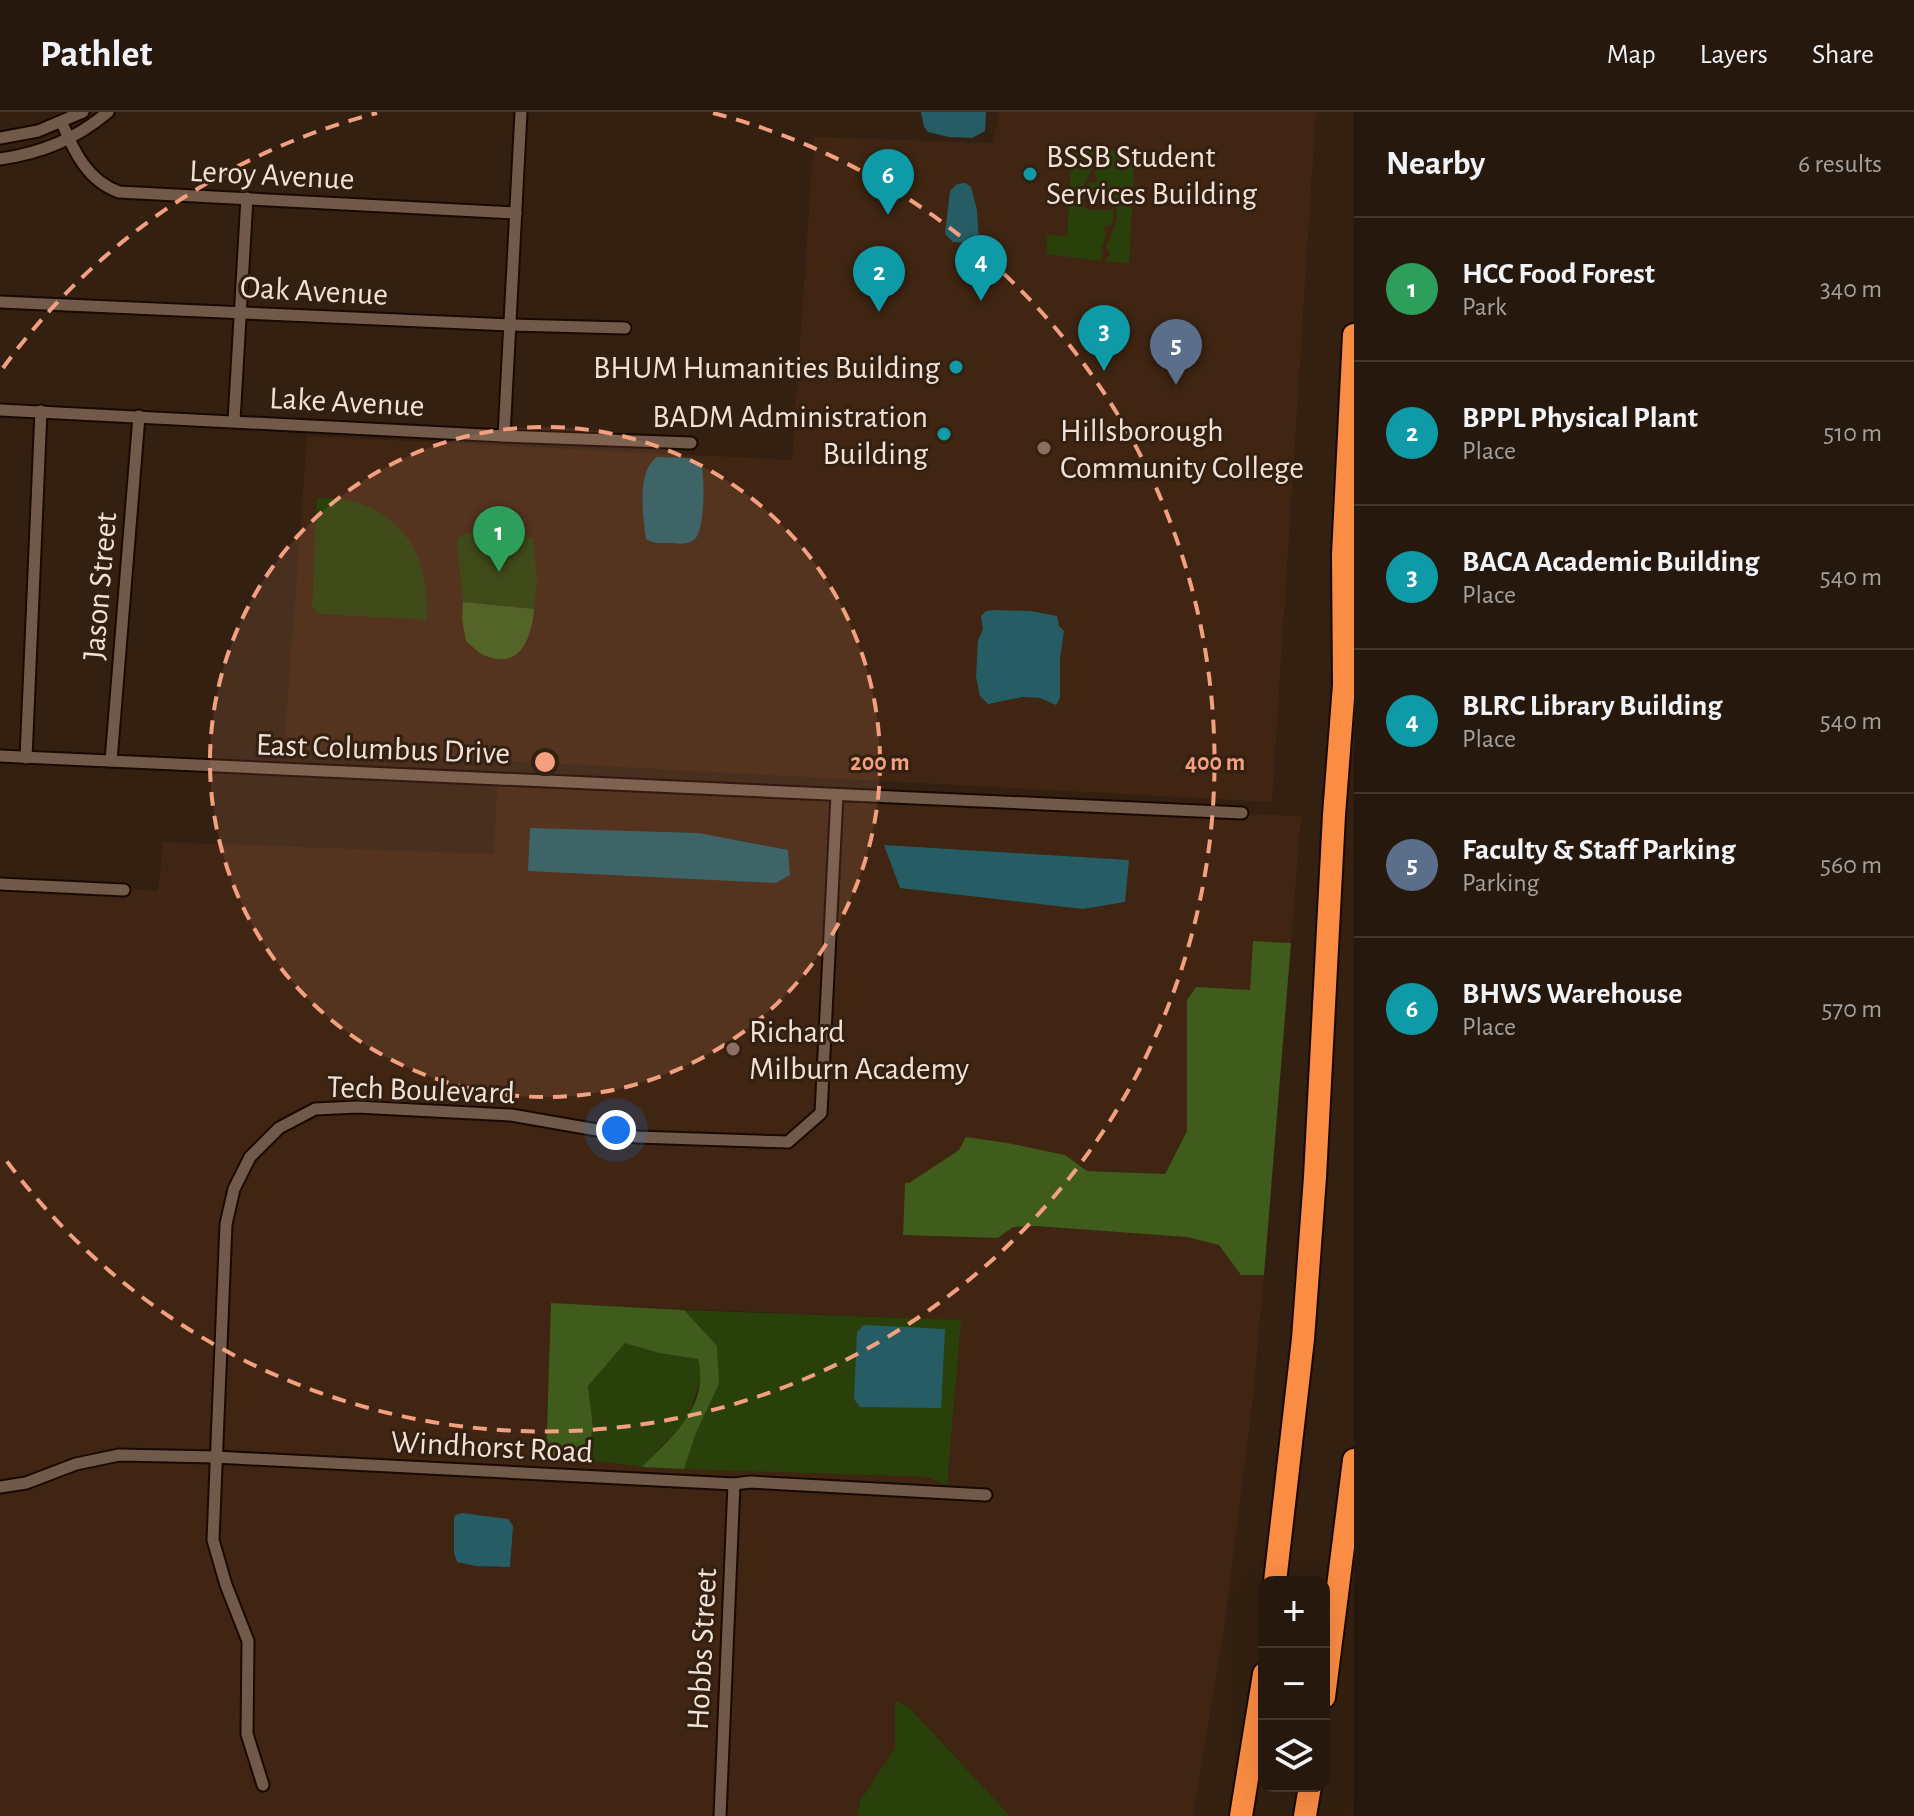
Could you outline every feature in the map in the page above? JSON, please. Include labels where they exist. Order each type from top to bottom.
[{"type":"highway","points":[[1276,1576],[1303,1339],[1315,1177],[1344,685],[1343,555],[1354,335]]},
{"type":"highway","points":[[1330,1650],[1354,1460]]},
{"type":"highway","points":[[1241,1816],[1258,1711]]},
{"type":"highway","points":[[1305,1816],[1309,1792]]},
{"type":"street","points":[[0,138],[38,131],[83,112]]},
{"type":"street","points":[[0,159],[24,155],[69,140],[108,112]]},
{"type":"street","points":[[504,436],[521,112]]},
{"type":"street","name":"Leroy Avenue","points":[[62,123],[90,175],[104,187],[119,192],[516,213]]},
{"type":"street","points":[[234,421],[247,198]]},
{"type":"street","name":"Oak Avenue","points":[[0,302],[625,328]]},
{"type":"street","name":"Lake Avenue","points":[[0,410],[691,443]]},
{"type":"street","points":[[26,758],[41,411]]},
{"type":"street","name":"Jason Street","points":[[111,761],[139,416]]},
{"type":"street","name":"East Columbus Drive","points":[[0,756],[1242,813]]},
{"type":"street","name":"Tech Boulevard","points":[[263,1785],[247,1734],[248,1641],[226,1585],[213,1540],[226,1224],[234,1189],[250,1157],[279,1128],[315,1109],[357,1107],[511,1115],[637,1137],[788,1142],[821,1113],[837,795]]},
{"type":"street","points":[[0,884],[124,890]]},
{"type":"street","name":"Windhorst Road","points":[[0,1487],[26,1483],[76,1464],[119,1455],[215,1457],[986,1495]]},
{"type":"street","name":"Hobbs Street","points":[[720,1816],[734,1484]]},
{"type":"shaded area","name":"Hillsborough Community College","points":[[999,112],[1316,112],[1272,802],[284,749],[307,436],[792,460],[814,137],[993,143]]},
{"type":"shaded area","points":[[497,786],[831,801],[815,1110],[786,1136],[638,1131],[512,1109],[357,1100],[315,1103],[276,1122],[245,1154],[228,1187],[220,1223],[210,1451],[118,1449],[74,1458],[25,1477],[0,1480],[0,891],[129,897],[130,889],[158,891],[163,842],[494,854]],"holes":[[[530,829],[699,833],[788,850]]]},
{"type":"shaded area","points":[[843,802],[1247,820],[1248,814],[1301,816],[1291,943],[1253,941],[1250,991],[1196,987],[1187,1000],[1187,1131],[1165,1174],[1086,1171],[1065,1155],[967,1137],[959,1150],[905,1184],[903,1235],[998,1238],[1013,1227],[1036,1226],[1143,1232],[1187,1237],[1219,1245],[1241,1275],[1264,1275],[1252,1407],[1224,1629],[1193,1816],[1010,1816],[908,1706],[895,1701],[895,1748],[860,1801],[857,1816],[725,1816],[740,1490],[750,1488],[990,1502],[991,1489],[221,1451],[231,1225],[239,1191],[254,1161],[282,1133],[317,1116],[357,1113],[511,1122],[637,1144],[788,1149],[825,1118]],"holes":[[[884,846],[1128,860],[1125,902]],[[551,1304],[960,1320],[946,1485],[925,1477],[642,1467],[587,1460]]]},
{"type":"shaded area","points":[[119,1462],[209,1464],[207,1542],[220,1588],[242,1642],[242,1734],[260,1793],[270,1789],[253,1733],[254,1640],[231,1583],[218,1539],[221,1464],[728,1491],[714,1816],[0,1816],[0,1493],[27,1490],[77,1470]],"holes":[[[462,1513],[499,1568],[457,1562],[454,1553],[456,1515]]]},
{"type":"green space","points":[[1072,150],[1097,150],[1091,157],[1095,164],[1084,184],[1084,207],[1088,210],[1114,210],[1112,225],[1105,226],[1107,234],[1101,261],[1046,254],[1047,235],[1067,236]]},
{"type":"green space","points":[[1101,150],[1135,152],[1129,264],[1105,261],[1110,254],[1106,247],[1117,220],[1115,197],[1102,193],[1101,189],[1099,193],[1087,194],[1089,182],[1095,183],[1097,180],[1095,173]]},
{"type":"green space","points":[[317,498],[367,506],[402,531],[414,549],[422,570],[427,594],[427,620],[319,614],[312,606]]},
{"type":"green space","points":[[467,533],[533,538],[537,578],[534,609],[463,602],[457,544],[458,538]]},
{"type":"green space","points":[[463,602],[534,609],[531,630],[522,648],[508,658],[498,659],[478,651],[466,641]]},
{"type":"green space","points":[[1253,941],[1291,943],[1264,1275],[1241,1275],[1219,1245],[1187,1237],[1036,1226],[1013,1227],[998,1238],[903,1235],[905,1183],[959,1150],[966,1137],[1065,1155],[1087,1171],[1165,1174],[1187,1131],[1187,1000],[1196,987],[1250,990]]},
{"type":"green space","points":[[551,1303],[684,1310],[717,1346],[719,1384],[696,1433],[684,1469],[642,1467],[676,1432],[693,1406],[699,1391],[698,1359],[659,1353],[625,1343],[588,1386],[593,1427],[587,1460],[546,1461]]},
{"type":"green space","points":[[684,1310],[961,1320],[947,1485],[925,1477],[684,1469],[696,1433],[719,1384]]},
{"type":"green space","points":[[624,1342],[659,1353],[698,1359],[702,1375],[688,1419],[642,1467],[587,1460],[593,1427],[588,1386]]},
{"type":"green space","points":[[895,1701],[908,1706],[1010,1816],[857,1816],[860,1801],[895,1748]]},
{"type":"water","points":[[921,112],[986,112],[985,131],[972,138],[928,132]]},
{"type":"water","points":[[965,183],[971,187],[977,210],[979,240],[976,243],[953,242],[945,234],[950,191],[957,184]]},
{"type":"water","points":[[657,457],[690,458],[701,464],[701,525],[695,539],[690,542],[658,543],[646,539],[644,483],[650,464]]},
{"type":"water","points":[[986,611],[1057,616],[1059,626],[1064,631],[1060,698],[1056,705],[1040,698],[1023,697],[988,704],[980,696],[976,677],[978,641],[983,629],[981,616]]},
{"type":"water","points":[[530,828],[699,833],[788,850],[790,875],[776,883],[528,871]]},
{"type":"water","points":[[884,845],[1129,860],[1125,902],[1083,909],[900,888]]},
{"type":"water","points":[[864,1325],[945,1329],[941,1408],[860,1407],[854,1399],[857,1332]]},
{"type":"water","points":[[462,1513],[508,1519],[513,1526],[510,1567],[457,1562],[454,1519],[455,1515]]},
{"type":"place","name":"BSSB Student Services Building","points":[[1030,174]]},
{"type":"place","name":"BHWS Warehouse","points":[[888,215]]},
{"type":"place","name":"BLRC Library Building","points":[[981,301]]},
{"type":"place","name":"BPPL Physical Plant","points":[[879,312]]},
{"type":"place","name":"BHUM Humanities Building","points":[[956,367]]},
{"type":"place","name":"BACA Academic Building","points":[[1104,371]]},
{"type":"place","name":"Faculty & Staff Parking","points":[[1176,385]]},
{"type":"place","name":"BADM Administration Building","points":[[944,434]]},
{"type":"place","name":"Hillsborough Community College","points":[[1044,448]]},
{"type":"place","name":"HCC Food Forest","points":[[499,572]]},
{"type":"place","name":"Richard Milburn Academy","points":[[733,1049]]}]
